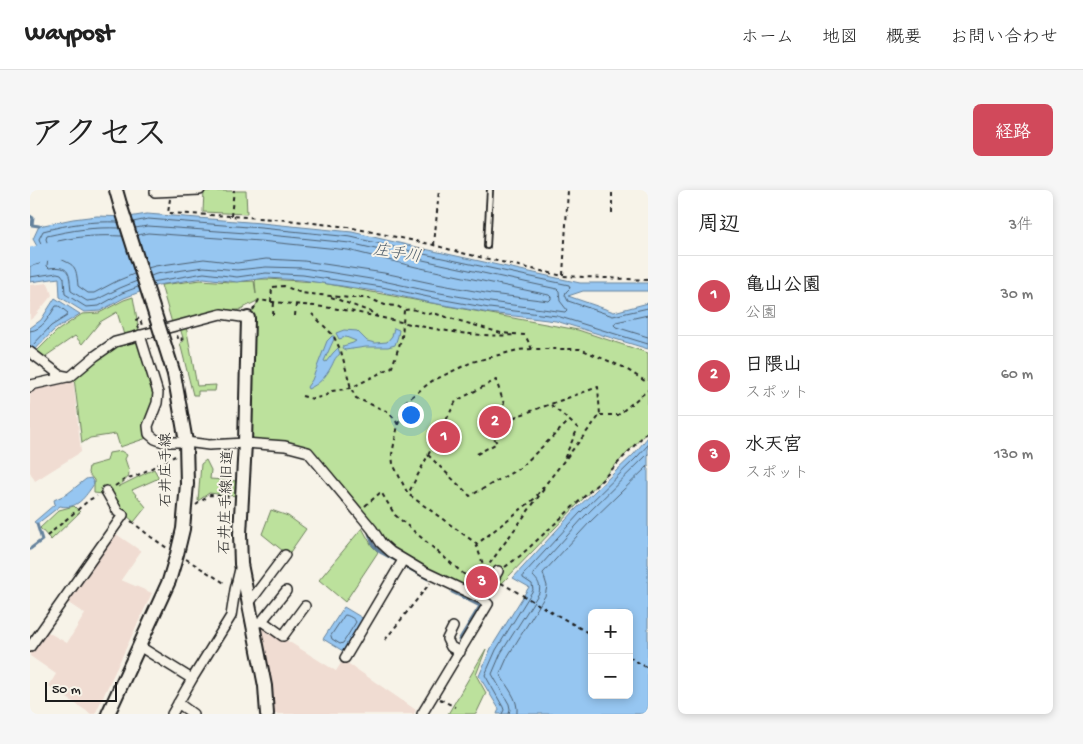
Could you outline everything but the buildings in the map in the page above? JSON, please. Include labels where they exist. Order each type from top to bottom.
[{"type":"main road","name":"石井庄手線","points":[[108,714],[169,581],[172,551],[183,529],[187,484],[186,442],[174,374],[116,190]]},
{"type":"main road","name":"石井庄手線旧道","points":[[248,318],[245,443],[240,534],[242,564],[249,603],[258,622],[267,714]]},
{"type":"street","points":[[155,192],[200,190]]},
{"type":"street","points":[[30,387],[31,385],[70,377],[115,342],[221,314],[248,318]]},
{"type":"street","points":[[140,335],[158,392],[157,403],[148,426],[149,434],[155,439],[163,442],[209,445],[245,443],[285,446],[308,452],[390,552],[488,604],[422,714]]},
{"type":"street","points":[[33,354],[60,375],[70,377]]},
{"type":"street","points":[[30,647],[123,515],[118,512],[106,491]]},
{"type":"street","points":[[249,603],[285,554]]},
{"type":"street","points":[[345,658],[403,560]]},
{"type":"street","points":[[172,714],[231,616],[242,564]]},
{"type":"street","points":[[482,600],[498,572]]},
{"type":"street","points":[[286,591],[258,622],[283,636],[305,606]]},
{"type":"street","points":[[453,627],[447,639],[451,647],[460,652]]},
{"type":"street","points":[[140,646],[192,679]]},
{"type":"street","points":[[178,703],[193,714]]},
{"type":"lane","points":[[488,246],[490,190]]},
{"type":"path","points":[[231,216],[234,190]]},
{"type":"path","points":[[434,245],[438,190]]},
{"type":"path","points":[[563,276],[568,190]]},
{"type":"path","points":[[612,190],[612,213]]},
{"type":"path","points":[[171,191],[168,213],[287,220],[348,227],[423,242],[563,276],[648,280]]},
{"type":"path","points":[[421,249],[423,242]]},
{"type":"path","points":[[416,248],[426,250]]},
{"type":"path","points":[[273,315],[272,287],[284,286],[301,293],[368,298],[385,305],[397,306],[404,310],[412,309],[429,314],[433,313],[502,333],[525,334]]},
{"type":"path","points":[[328,296],[371,312],[379,318]]},
{"type":"path","points":[[259,300],[338,309],[439,330],[474,335],[500,336],[525,334]]},
{"type":"path","points":[[295,316],[296,304]]},
{"type":"path","points":[[302,396],[313,399],[351,388],[392,368],[402,337],[404,310]]},
{"type":"path","points":[[312,314],[333,335],[342,351],[351,388],[356,398],[386,411],[398,425]]},
{"type":"path","points":[[525,334],[532,349]]},
{"type":"path","points":[[485,570],[476,544],[408,494],[393,464],[392,454],[405,402],[432,381],[472,362],[518,350],[580,348],[623,367],[648,383]]},
{"type":"path","points":[[408,494],[456,401],[496,380],[510,419]]},
{"type":"path","points":[[476,544],[534,499],[600,415],[598,387],[510,419],[491,433],[497,443],[477,454]]},
{"type":"path","points":[[600,415],[618,415],[648,390]]},
{"type":"path","points":[[358,512],[382,492],[395,516],[466,576],[485,570],[560,466],[578,428],[551,405]]},
{"type":"path","points":[[428,455],[470,496],[520,468],[566,423]]},
{"type":"path","points":[[498,572],[520,556],[558,522],[602,480],[648,431]]},
{"type":"path","points":[[196,505],[210,495],[242,498]]},
{"type":"path","points":[[123,515],[151,537],[235,590]]},
{"type":"path","points":[[384,640],[435,577]]},
{"type":"path","points":[[501,582],[588,633]]},
{"type":"path","points":[[633,659],[648,668]]},
{"type":"path","points":[[433,696],[455,707]]},
{"type":"shaded area","points":[[48,283],[52,295],[30,320],[30,285]]},
{"type":"shaded area","points":[[73,377],[81,452],[35,481],[30,472],[30,390]]},
{"type":"shaded area","points":[[113,532],[141,551],[121,580],[152,593],[95,714],[91,714],[49,686],[56,674],[30,656],[30,652],[44,630],[67,643],[85,614],[64,600]]},
{"type":"shaded area","points":[[262,625],[336,671],[343,660],[416,710],[414,714],[269,714],[257,627]]},
{"type":"green space","points":[[204,191],[246,191],[247,214],[203,212]]},
{"type":"green space","points":[[257,279],[317,282],[578,330],[648,353],[648,431],[485,601],[391,550],[308,452],[245,443],[248,318],[259,300],[239,310],[219,311],[172,323],[161,285],[201,280],[254,281],[256,294],[255,281]]},
{"type":"green space","points":[[133,297],[139,330],[124,335],[117,312],[100,322],[82,344],[75,336],[43,358],[35,353],[57,331],[82,314],[99,313]]},
{"type":"green space","points":[[186,326],[197,386],[216,385],[215,391],[198,391],[198,395],[193,395],[180,343],[184,341],[180,328]]},
{"type":"green space","points":[[138,339],[156,393],[144,427],[147,438],[120,447],[116,434],[90,438],[82,443],[74,378],[115,344]]},
{"type":"green space","points":[[121,451],[127,455],[125,459],[129,475],[118,487],[154,469],[159,478],[132,490],[146,507],[134,522],[118,508],[109,493],[113,490],[103,494],[94,493],[94,480],[88,473],[89,466],[107,461],[109,453]]},
{"type":"green space","points":[[206,460],[211,470],[210,479],[237,481],[237,496],[209,493],[198,501],[201,464]]},
{"type":"green space","points":[[74,506],[80,512],[51,540],[40,528],[59,510]]},
{"type":"green space","points":[[271,510],[288,516],[306,529],[288,555],[262,534]]},
{"type":"green space","points":[[362,528],[372,546],[378,552],[345,602],[319,580]]},
{"type":"green space","points":[[486,649],[476,675],[486,693],[476,714],[448,714]]},
{"type":"water","points":[[147,214],[352,232],[580,283],[648,283],[648,291],[583,291],[568,296],[614,312],[648,303],[648,349],[556,321],[489,313],[381,292],[302,280],[266,278],[237,282],[204,278],[158,285],[124,298],[100,311],[84,312],[60,297],[59,278],[30,282],[30,262],[37,259],[38,248],[33,239],[39,226],[97,216],[129,217]]},
{"type":"water","points":[[55,298],[80,314],[54,330],[30,355],[30,328],[41,320]]},
{"type":"water","points":[[394,328],[399,330],[398,336],[395,345],[388,347],[366,347],[345,350],[342,348],[343,346],[356,341],[346,337],[339,339],[336,333],[344,330],[357,331],[367,341],[375,343],[387,342],[392,336]]},
{"type":"water","points":[[334,336],[334,339],[324,361],[326,362],[338,348],[340,354],[319,383],[308,389],[307,387],[312,380],[327,341]]},
{"type":"water","points":[[648,437],[648,714],[497,714],[499,709],[479,676],[491,648],[529,587],[513,578],[576,509],[634,454]]},
{"type":"water","points":[[91,478],[94,484],[80,501],[71,506],[60,506],[37,524],[34,522],[55,504],[54,500],[67,494],[86,479]]},
{"type":"water","points":[[344,607],[364,619],[343,651],[323,639]]},
{"type":"waterway","points":[[30,216],[33,218],[32,225],[39,226]]},
{"type":"waterway","name":"庄手川","points":[[30,257],[52,250],[61,251]]},
{"type":"waterway","points":[[330,485],[335,491]]},
{"type":"waterway","points":[[30,549],[42,540],[37,524]]},
{"type":"waterway","points":[[369,533],[373,545],[380,552],[395,560]]},
{"type":"waterway","points":[[408,568],[428,579]]},
{"type":"waterway","points":[[452,592],[480,606],[459,640]]},
{"type":"place","name":"日隈山","points":[[495,422]]},
{"type":"place","name":"亀山公園","points":[[444,437]]},
{"type":"place","name":"水天宮","points":[[482,582]]}]
